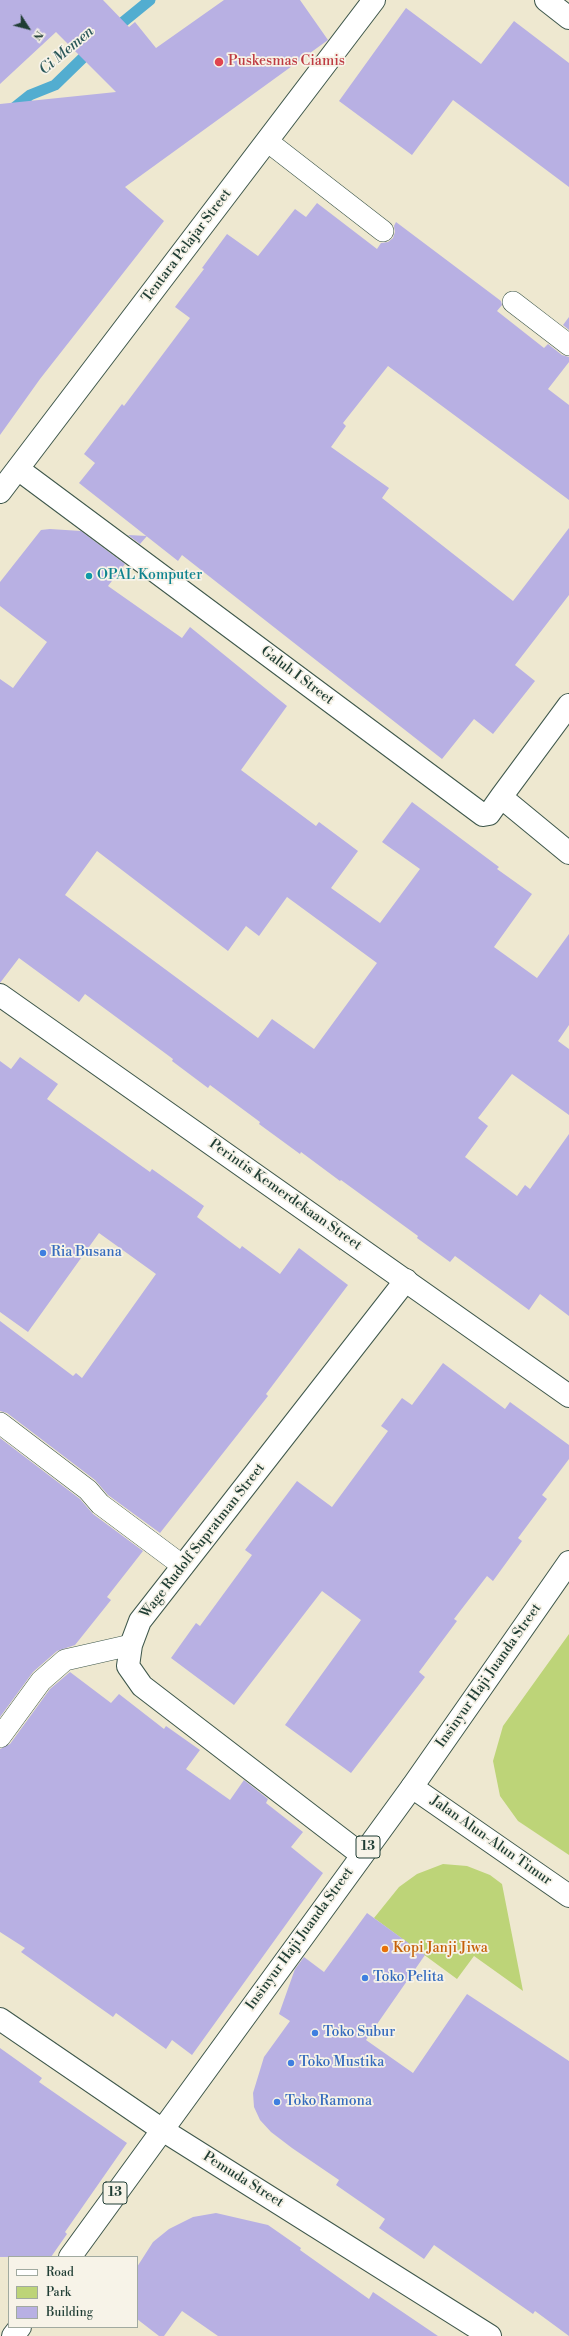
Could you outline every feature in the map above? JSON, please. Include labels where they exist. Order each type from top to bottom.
[{"type":"main road","name":"Tentara Pelajar Street","points":[[0,492],[374,0]]},
{"type":"main road","points":[[546,0],[569,18]]},
{"type":"main road","name":"Galuh I Street","points":[[18,469],[483,815],[488,814],[569,705]]},
{"type":"main road","points":[[500,796],[569,853]]},
{"type":"main road","name":"Perintis Kemerdekaan Street","points":[[0,995],[569,1396]]},
{"type":"main road","name":"Wage Rudolf Supratman Street","points":[[362,1855],[142,1686],[128,1666],[131,1645],[140,1621],[406,1280]]},
{"type":"main road","name":"Insinyur Haji Juanda Street","points":[[71,2256],[161,2129],[412,1786],[569,1562]]},
{"type":"main road","name":"Jalan Alun-Alun Timur","points":[[412,1786],[569,1896]]},
{"type":"main road","name":"Pemuda Street","points":[[0,2019],[161,2129],[490,2336]]},
{"type":"main road","points":[[13,2336],[19,2328]]},
{"type":"lane","points":[[267,141],[384,231]]},
{"type":"lane","points":[[513,302],[569,345]]},
{"type":"lane","points":[[0,1423],[88,1490],[100,1504],[183,1566]]},
{"type":"lane","points":[[0,1737],[41,1681],[65,1660],[131,1645]]},
{"type":"green space","points":[[569,1634],[569,1855],[518,1821],[500,1796],[493,1761],[503,1726]]},
{"type":"green space","points":[[443,1864],[467,1866],[490,1875],[502,1884],[523,1991],[474,1956],[457,1979],[374,1918],[399,1887],[417,1874]]},
{"type":"building","points":[[0,0],[103,0],[129,27],[135,22],[156,48],[224,0],[300,0],[328,40],[125,187],[164,221],[40,379],[0,435],[0,104],[116,92],[56,32],[0,84]]},
{"type":"building","points":[[406,8],[481,64],[514,21],[569,63],[569,187],[453,100],[412,155],[339,101]]},
{"type":"building","points":[[317,203],[377,249],[381,243],[388,242],[393,238],[395,232],[394,226],[396,222],[501,301],[502,305],[497,311],[544,348],[548,344],[562,355],[569,357],[569,362],[548,389],[569,405],[569,500],[388,366],[343,423],[346,426],[331,447],[389,488],[382,498],[513,601],[569,528],[569,595],[515,665],[535,681],[493,734],[474,719],[442,759],[182,555],[178,561],[79,483],[95,463],[84,454],[122,404],[124,406],[190,318],[175,307],[204,269],[202,268],[227,234],[258,256],[295,209],[306,217]]},
{"type":"building","points":[[569,317],[569,330],[563,325]]},
{"type":"building","points":[[50,529],[81,531],[125,564],[108,586],[182,638],[190,627],[287,706],[241,770],[316,826],[319,822],[358,851],[331,888],[380,923],[420,869],[382,842],[412,802],[499,867],[497,869],[532,894],[494,947],[537,978],[569,934],[569,1025],[558,1041],[569,1049],[569,1115],[512,1074],[478,1118],[488,1126],[465,1157],[517,1196],[525,1185],[530,1189],[569,1134],[569,1316],[540,1294],[529,1310],[455,1256],[450,1262],[417,1238],[418,1236],[341,1180],[340,1181],[301,1152],[300,1154],[259,1124],[260,1122],[210,1085],[208,1088],[172,1061],[173,1059],[85,994],[79,1002],[19,958],[0,983],[0,679],[13,688],[47,642],[0,606],[0,582],[41,530]],"holes":[[[97,851],[228,951],[246,926],[259,936],[287,897],[377,963],[314,1049],[272,1019],[258,1038],[65,895]]]},
{"type":"building","points":[[128,535],[147,536],[140,544]]},
{"type":"building","points":[[20,1057],[58,1084],[47,1099],[150,1172],[152,1169],[204,1206],[197,1217],[240,1249],[242,1246],[280,1274],[299,1248],[348,1285],[266,1394],[268,1396],[160,1533],[108,1495],[95,1480],[7,1413],[0,1411],[0,1321],[73,1376],[76,1373],[82,1378],[156,1274],[99,1233],[28,1332],[0,1312],[0,1061],[11,1069]]},
{"type":"building","points":[[443,1363],[505,1409],[510,1402],[569,1445],[569,1459],[542,1495],[547,1499],[518,1538],[522,1541],[493,1581],[487,1576],[454,1619],[457,1621],[419,1672],[425,1677],[351,1773],[285,1725],[361,1620],[322,1591],[234,1705],[171,1658],[196,1623],[200,1626],[252,1555],[245,1550],[297,1481],[332,1507],[388,1431],[381,1426],[402,1398],[412,1405]]},
{"type":"building","points":[[0,1438],[80,1499],[93,1514],[143,1551],[107,1597],[111,1600],[75,1645],[57,1651],[33,1672],[0,1717]]},
{"type":"building","points":[[70,1672],[111,1703],[119,1694],[164,1729],[166,1726],[200,1750],[186,1769],[230,1800],[244,1780],[268,1799],[266,1803],[303,1832],[291,1847],[323,1873],[192,2055],[172,2040],[166,2049],[116,2013],[113,2017],[21,1952],[25,1948],[0,1932],[0,1749],[10,1744],[50,1689]]},
{"type":"building","points":[[367,1913],[425,1955],[366,2040],[413,2073],[467,1994],[569,2061],[569,2336],[535,2311],[533,2314],[434,2245],[424,2259],[379,2228],[385,2219],[336,2185],[339,2180],[292,2148],[271,2132],[260,2120],[254,2107],[253,2093],[264,2057],[290,2021],[279,2014],[295,1969],[304,1957],[324,1972]]},
{"type":"building","points":[[0,2048],[42,2078],[39,2082],[127,2143],[65,2232],[67,2234],[52,2256],[0,2257]]},
{"type":"building","points":[[216,2213],[268,2225],[301,2248],[300,2250],[369,2299],[373,2292],[438,2336],[218,2336],[182,2311],[164,2336],[159,2336],[138,2320],[138,2265],[153,2242],[169,2229],[193,2217]]},
{"type":"waterway","name":"Ci Memen","points":[[112,31],[150,0]]},
{"type":"waterway","name":"Ci Memen","points":[[0,119],[30,95],[55,85],[93,48]]},
{"type":"place","name":"Puskesmas Ciamis","points":[[219,62]]},
{"type":"place","name":"OPAL Komputer","points":[[89,576]]},
{"type":"place","name":"Ria Busana","points":[[43,1253]]},
{"type":"place","name":"Kopi Janji Jiwa","points":[[385,1949]]},
{"type":"place","name":"Toko Pelita","points":[[365,1978]]},
{"type":"place","name":"Toko Subur","points":[[315,2033]]},
{"type":"place","name":"Toko Mustika","points":[[291,2063]]},
{"type":"place","name":"Toko Ramona","points":[[277,2102]]}]
